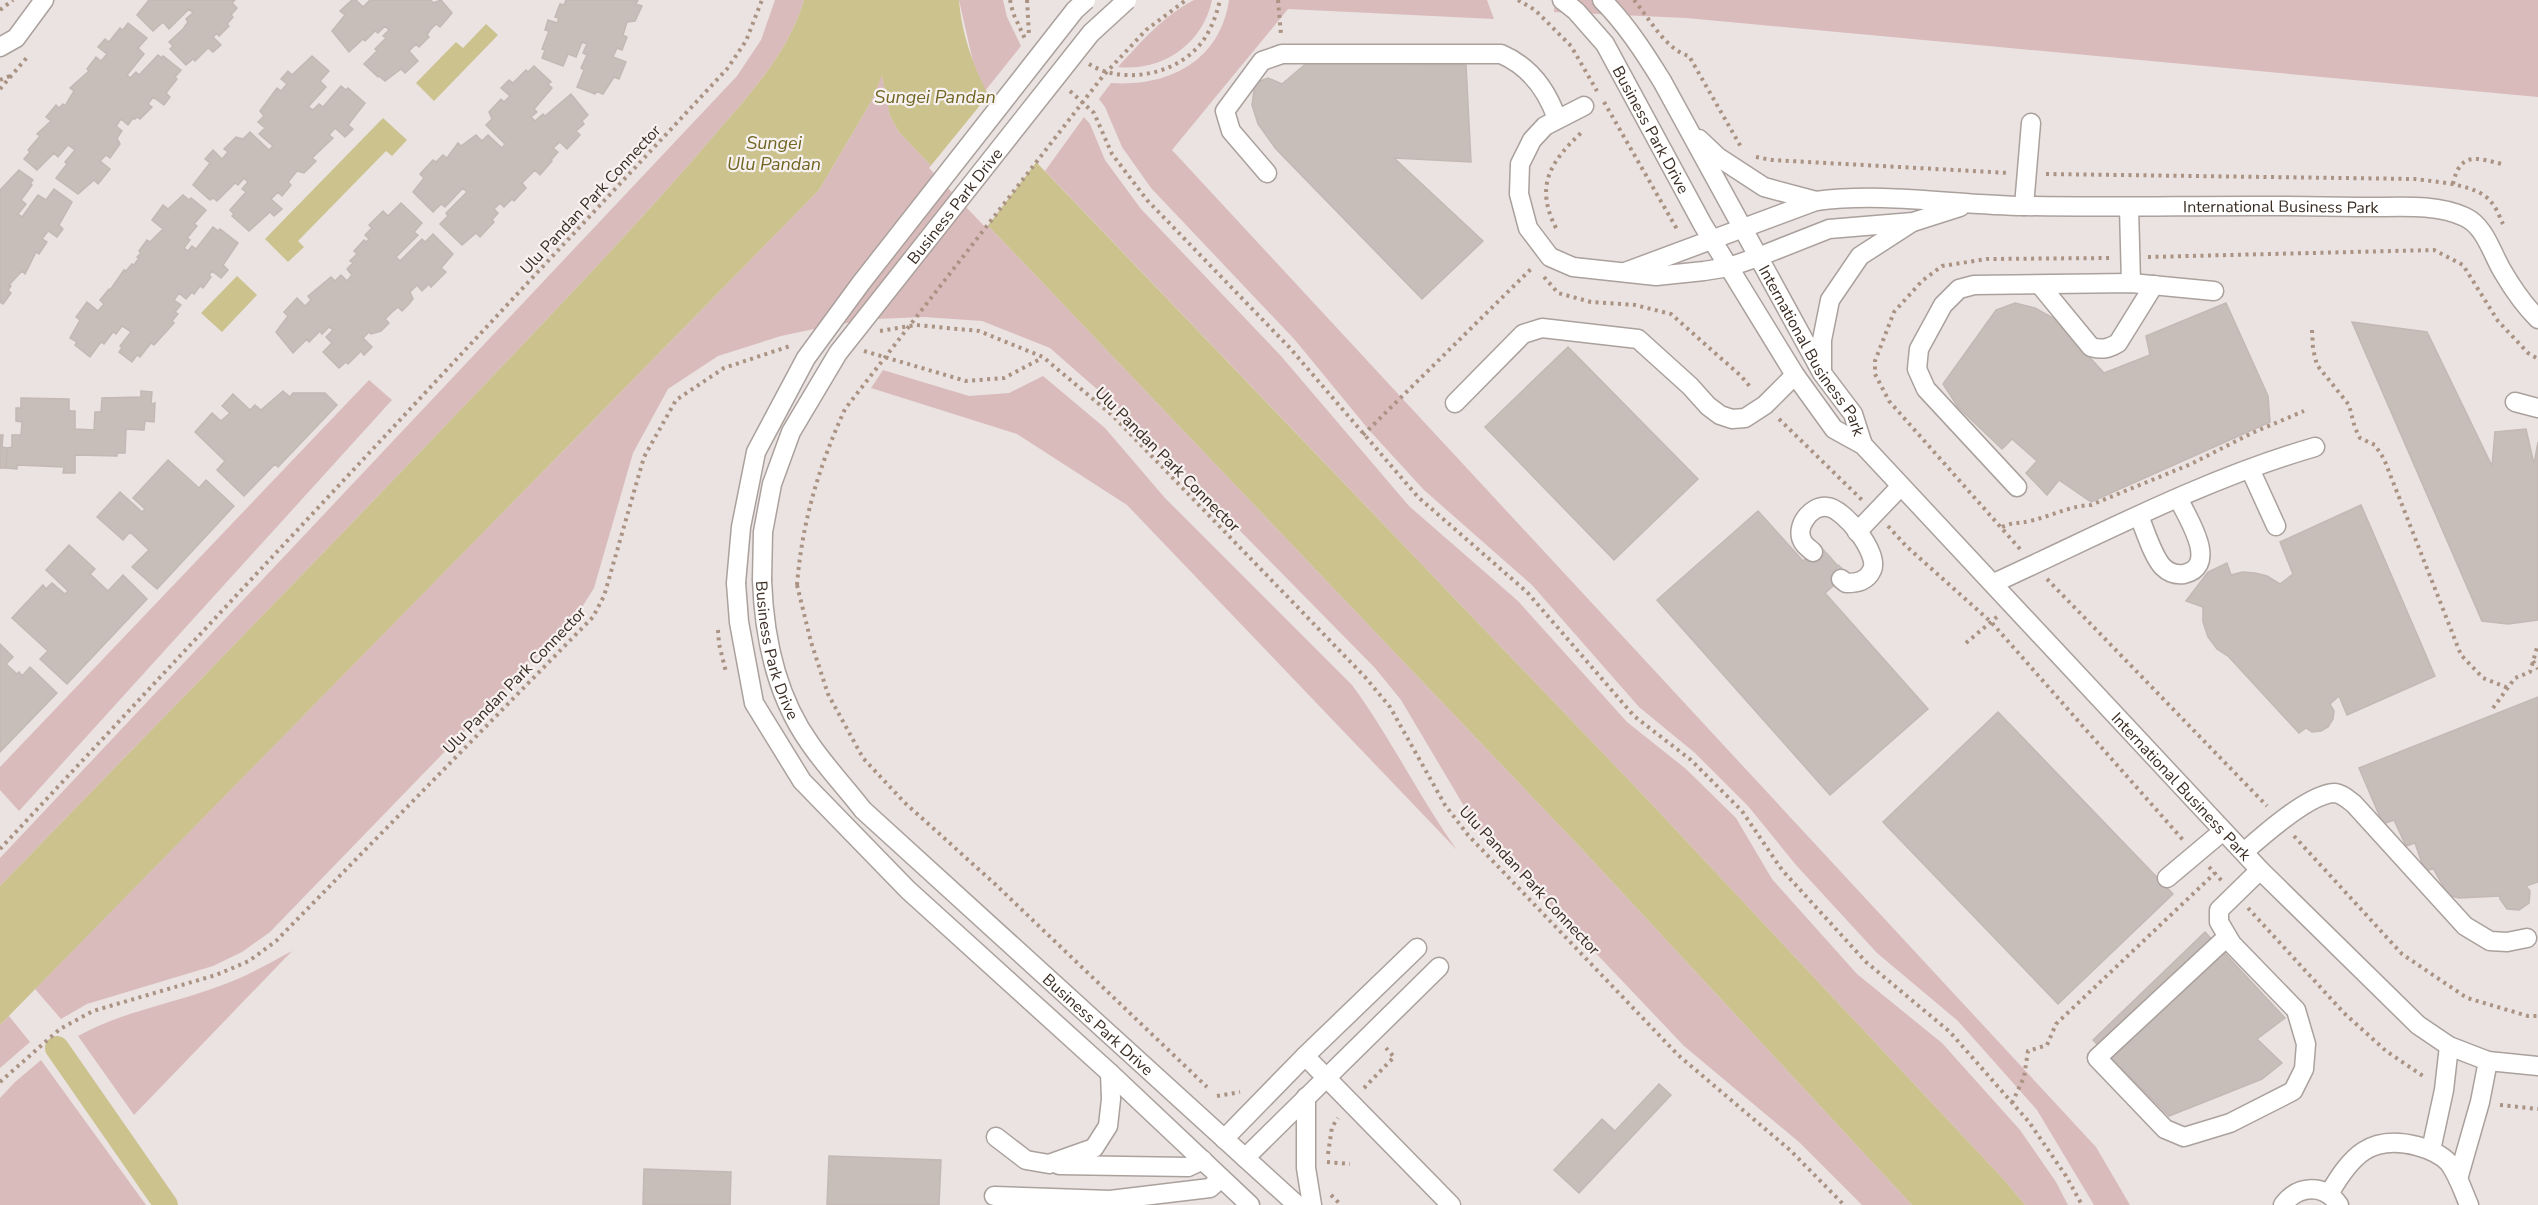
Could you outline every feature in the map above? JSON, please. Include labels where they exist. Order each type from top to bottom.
[{"type":"street","points":[[0,47],[16,38],[44,0]]},
{"type":"street","name":"Business Park Drive","points":[[1086,0],[1075,10],[861,283],[806,358],[756,452],[741,526],[736,584],[739,622],[754,703],[802,781],[908,890],[1110,1073],[1250,1205]]},
{"type":"street","name":"Business Park Drive","points":[[1127,0],[1091,33],[838,353],[791,432],[772,484],[763,532],[763,609],[771,655],[785,697],[810,744],[863,810],[1297,1205]]},
{"type":"street","name":"Business Park Drive","points":[[1562,0],[1576,11],[1605,44],[1729,267]]},
{"type":"street","name":"Business Park Drive","points":[[1602,0],[1616,14],[1642,49],[1758,257]]},
{"type":"street","points":[[1267,173],[1231,131],[1225,111],[1262,61],[1282,54],[1501,54],[1518,61],[1536,80],[1551,102],[1557,119]]},
{"type":"street","points":[[1584,106],[1545,126],[1532,141],[1520,164],[1519,194],[1528,228],[1550,257],[1573,267],[1656,276],[1729,267]]},
{"type":"street","points":[[2024,206],[2031,123]]},
{"type":"street","points":[[1688,130],[1718,157],[1764,187],[1816,201]]},
{"type":"street","name":"International Business Park","points":[[1625,272],[1816,201],[1865,197],[1967,205],[2332,206],[2436,209],[2467,218],[2477,226],[2526,307],[2538,319]]},
{"type":"street","name":"International Business Park","points":[[1967,205],[1913,222],[1829,230],[1729,267],[1795,375],[1834,429],[1863,446],[1994,583],[2260,870],[2418,1025],[2449,1046],[2488,1061],[2538,1066]]},
{"type":"street","points":[[2129,207],[2130,283]]},
{"type":"street","points":[[1822,373],[1822,340],[1830,300],[1860,256],[1913,222]]},
{"type":"street","name":"International Business Park","points":[[1758,257],[1822,373],[1853,414],[1863,446]]},
{"type":"street","points":[[2017,487],[1926,389],[1917,369],[1919,349],[1943,306],[1959,289],[1974,285],[2130,283],[2214,291]]},
{"type":"street","points":[[2040,285],[2091,347],[2101,349],[2108,349],[2118,343],[2154,285]]},
{"type":"street","points":[[1455,403],[1523,334],[1542,328],[1638,339],[1653,350],[1708,406],[1720,415],[1732,419],[1745,418],[1765,405],[1795,375]]},
{"type":"street","points":[[2515,402],[2538,408]]},
{"type":"street","points":[[1994,583],[2178,498],[2250,469],[2315,447]]},
{"type":"street","points":[[2250,469],[2276,526]]},
{"type":"street","points":[[1857,532],[1877,514],[1901,486]]},
{"type":"street","points":[[2139,516],[2160,565],[2168,572],[2177,575],[2188,573],[2198,564],[2201,545],[2178,498]]},
{"type":"street","points":[[1813,552],[1803,542],[1801,532],[1806,517],[1817,508],[1827,507],[1842,512],[1872,552],[1874,567],[1867,578],[1857,583],[1846,583],[1841,579]]},
{"type":"street","points":[[2244,852],[2280,820],[2334,793],[2344,796],[2354,804],[2465,926],[2490,941],[2507,942],[2526,938]]},
{"type":"street","points":[[2167,878],[2223,831]]},
{"type":"street","points":[[2227,937],[2097,1058],[2165,1129],[2184,1137],[2230,1123],[2293,1090],[2304,1069],[2306,1044],[2296,1010],[2227,937],[2219,922],[2219,910],[2260,870]]},
{"type":"street","points":[[1224,1139],[1305,1056],[1417,948]]},
{"type":"street","points":[[1245,1158],[1439,967]]},
{"type":"street","points":[[2431,1150],[2444,1090],[2449,1046]]},
{"type":"street","points":[[1305,1056],[1451,1205]]},
{"type":"street","points":[[2458,1179],[2480,1102],[2488,1061]]},
{"type":"street","points":[[1050,1164],[1094,1148],[1108,1126],[1111,1099],[1110,1073]]},
{"type":"street","points":[[1306,1097],[1306,1168],[1312,1205]]},
{"type":"street","points":[[996,1137],[1026,1160],[1050,1164],[1188,1167],[1203,1160]]},
{"type":"street","points":[[2283,1205],[2292,1194],[2304,1189],[2317,1189],[2334,1199],[2351,1161],[2364,1149],[2384,1142],[2404,1143],[2431,1150],[2448,1162],[2469,1205]]},
{"type":"street","points":[[994,1196],[1119,1203],[1210,1188],[1221,1178]]},
{"type":"path","points":[[0,10],[13,0]]},
{"type":"path","name":"Ulu Pandan Park Connector","points":[[0,849],[727,69],[746,41],[762,0]]},
{"type":"path","points":[[1010,0],[1013,13],[1030,50],[1027,0]]},
{"type":"path","points":[[1186,0],[1146,30],[1103,76],[845,409],[827,448],[809,504],[800,548],[797,585],[811,642],[828,694],[863,758],[904,802],[995,884],[1207,1086]]},
{"type":"path","points":[[1117,75],[1134,76],[1153,71],[1176,63],[1196,50],[1209,31],[1220,0]]},
{"type":"path","points":[[1278,0],[1282,54]]},
{"type":"path","points":[[1518,0],[1535,10],[1571,46],[1598,92]]},
{"type":"path","points":[[1634,0],[1672,46],[1681,54],[1689,56],[1744,152]]},
{"type":"path","points":[[0,80],[15,74]]},
{"type":"path","points":[[1584,85],[1592,82]]},
{"type":"path","points":[[1064,87],[1094,113],[1112,154],[1147,200],[1289,347],[1418,497],[1527,592],[1634,716],[1691,760],[1742,811],[1782,870],[1866,962],[1950,1032],[2029,1122],[2066,1176],[2082,1205]]},
{"type":"path","points":[[1603,101],[1680,234],[1671,238]]},
{"type":"path","points":[[1560,236],[1547,212],[1546,177],[1560,152],[1592,122],[1584,106]]},
{"type":"path","points":[[1752,157],[2027,175],[2095,173],[2376,177],[2453,184],[2474,191],[2491,201],[2504,225]]},
{"type":"path","points":[[2453,184],[2455,174],[2466,160],[2475,157],[2502,164]]},
{"type":"path","points":[[2538,359],[2528,353],[2498,321],[2463,265],[2434,250],[2130,258],[1987,259],[1942,266],[1922,281],[1894,312],[1875,361],[1875,374],[1889,401],[2033,565],[2062,592],[2280,820],[2402,954],[2466,998],[2528,1016],[2538,1016]]},
{"type":"path","points":[[1363,435],[1533,266],[1558,293],[1591,302],[1635,305],[1671,314],[1741,376],[1765,405],[1877,514],[1906,546],[1992,623],[2196,855],[2344,1013],[2386,1051],[2444,1090]]},
{"type":"path","name":"Ulu Pandan Park Connector","points":[[868,332],[916,326],[979,331],[1043,357],[1112,415],[1365,677],[1390,707],[1445,805],[1468,834],[1678,1055],[1790,1150],[1844,1205]]},
{"type":"path","points":[[2312,330],[2313,349],[2318,365],[2349,405],[2360,438],[2375,445],[2384,459],[2461,655],[2482,678],[2508,687]]},
{"type":"path","name":"Ulu Pandan Park Connector","points":[[0,1082],[60,1029],[93,1011],[216,975],[249,961],[276,941],[593,617],[604,596],[644,457],[676,400],[724,368],[793,345]]},
{"type":"path","points":[[856,349],[966,381],[1004,378],[1043,357]]},
{"type":"path","points":[[2002,527],[2015,521],[2028,522],[2070,508],[2091,505],[2191,464],[2252,433],[2304,411]]},
{"type":"path","points":[[1966,643],[1982,629]]},
{"type":"path","points":[[2493,708],[2515,678],[2530,672],[2538,645]]},
{"type":"path","points":[[2533,660],[2538,669]]},
{"type":"path","points":[[2012,1103],[2024,1077],[2028,1051],[2047,1046],[2056,1024],[2215,873]]},
{"type":"path","points":[[2480,1102],[2538,1109]]},
{"type":"path","points":[[1327,1162],[1350,1164]]},
{"type":"shaded area","points":[[775,0],[804,0],[788,39],[752,91],[693,160],[495,374],[0,886],[0,858],[737,76],[761,40]]},
{"type":"shaded area","points":[[959,0],[1003,0],[1007,17],[1021,46],[985,91],[973,62]]},
{"type":"shaded area","points":[[1194,0],[1212,0],[1200,30],[1190,42],[1165,60],[1150,65],[1118,67],[1162,22]]},
{"type":"shaded area","points":[[1229,0],[1487,0],[1494,19],[1288,9],[1172,150],[2096,1147],[2130,1205],[2094,1205],[2037,1110],[1958,1021],[1877,953],[1796,865],[1748,806],[1695,753],[1639,707],[1532,585],[1424,490],[1369,430],[1295,340],[1151,188],[1122,147],[1105,107],[1099,99],[1111,83],[1153,80],[1171,75],[1188,66],[1203,54],[1215,39],[1224,21]]},
{"type":"shaded area","points":[[1555,0],[2538,0],[2538,97],[1686,18],[1554,12]]},
{"type":"shaded area","points":[[882,74],[890,116],[899,132],[1581,848],[1912,1205],[1862,1205],[1799,1142],[1684,1046],[1477,828],[1401,700],[1375,668],[1123,412],[1050,348],[982,321],[924,317],[876,319],[781,336],[718,356],[668,389],[633,453],[594,588],[577,615],[270,932],[242,952],[213,966],[87,1004],[61,1019],[35,989],[819,190],[872,100]]},
{"type":"shaded area","points":[[1084,117],[1090,124],[1105,160],[1141,209],[1281,356],[1409,506],[1518,601],[1627,722],[1686,769],[1736,818],[1772,879],[1857,974],[1942,1043],[2020,1130],[2056,1182],[2068,1205],[2025,1205],[1644,796],[1045,171]]},
{"type":"shaded area","points":[[883,370],[969,396],[1009,393],[1043,376],[1105,428],[1165,498],[1352,685],[1457,850],[1127,505],[1017,434],[871,388]]},
{"type":"shaded area","points":[[369,380],[392,400],[19,811],[0,790],[0,767]]},
{"type":"shaded area","points":[[292,951],[134,1115],[78,1036],[129,1014],[227,983]]},
{"type":"shaded area","points":[[9,1016],[30,1042],[0,1068],[0,1025]]},
{"type":"shaded area","points":[[41,1060],[146,1205],[0,1205],[0,1098]]},
{"type":"water","points":[[804,0],[959,0],[965,38],[978,73],[1014,139],[1644,796],[2025,1205],[1912,1205],[1581,848],[899,132],[890,116],[882,75],[872,100],[819,190],[0,1025],[0,886],[284,594],[639,220],[765,74],[788,39]]},
{"type":"water","points":[[486,24],[498,35],[434,101],[416,83],[456,42],[463,48]]},
{"type":"water","points":[[383,118],[407,140],[392,156],[386,151],[298,241],[304,247],[288,262],[265,239]]},
{"type":"water","points":[[237,276],[257,295],[222,332],[201,313]]},
{"type":"pier","points":[[990,93],[1017,137],[1038,160],[986,228],[929,168]]},
{"type":"building","points":[[149,0],[235,0],[232,3],[237,8],[227,24],[229,26],[219,36],[217,33],[213,37],[221,45],[213,52],[208,48],[195,61],[193,59],[186,65],[170,49],[173,46],[169,42],[183,29],[188,22],[186,19],[193,13],[189,9],[169,29],[163,22],[153,31],[137,15]]},
{"type":"building","points":[[352,0],[356,0],[363,7],[370,0],[431,0],[433,3],[441,0],[452,13],[440,27],[436,24],[430,30],[427,35],[429,37],[419,47],[416,44],[409,51],[418,61],[405,73],[401,69],[385,81],[364,64],[386,38],[383,36],[389,30],[385,26],[378,33],[375,31],[365,41],[363,39],[349,52],[332,31],[345,15],[340,11]]},
{"type":"building","points":[[566,0],[638,0],[636,4],[642,6],[635,21],[627,22],[623,35],[627,37],[622,50],[617,48],[613,57],[626,62],[619,79],[614,77],[603,94],[596,91],[595,94],[577,87],[584,70],[581,68],[587,55],[583,53],[587,44],[582,42],[576,57],[568,54],[563,66],[542,58],[545,50],[542,49],[549,31],[545,30],[548,20],[557,23],[559,18],[555,17],[560,4],[564,5]]},
{"type":"building","points":[[128,23],[147,38],[138,48],[144,54],[127,75],[130,78],[136,72],[139,75],[158,55],[162,58],[163,56],[181,70],[166,93],[170,97],[164,105],[153,97],[148,104],[152,107],[140,119],[133,118],[128,125],[121,119],[116,126],[122,131],[117,138],[120,144],[110,158],[106,155],[100,161],[110,169],[98,184],[94,180],[78,194],[56,178],[75,150],[68,145],[58,157],[54,153],[37,170],[24,159],[30,152],[28,150],[40,136],[37,134],[51,121],[46,117],[56,105],[59,108],[63,104],[65,106],[74,91],[70,88],[89,71],[87,69],[96,57],[101,61],[107,54],[98,47],[105,39],[109,42],[120,28],[123,30]]},
{"type":"building","points":[[312,56],[329,71],[320,81],[326,87],[308,107],[313,110],[319,104],[323,107],[341,86],[346,90],[348,88],[365,103],[348,125],[353,129],[345,137],[335,128],[329,135],[333,138],[312,158],[316,161],[304,173],[297,171],[288,182],[291,185],[282,196],[278,192],[271,199],[282,209],[274,216],[270,212],[249,231],[232,216],[234,214],[230,210],[246,192],[242,189],[248,182],[244,178],[238,185],[235,183],[217,201],[213,198],[210,200],[193,185],[210,163],[205,159],[213,150],[222,159],[228,152],[224,149],[236,137],[243,139],[250,132],[269,150],[273,146],[259,134],[265,128],[258,122],[264,116],[260,111],[277,88],[281,91],[287,84],[281,79],[288,71],[292,75]]},
{"type":"building","points":[[1308,62],[1466,65],[1471,162],[1394,158],[1483,241],[1422,299],[1276,149],[1258,124],[1252,105],[1255,83],[1268,78],[1282,84]]},
{"type":"building","points":[[534,66],[551,82],[548,84],[552,88],[534,109],[537,112],[531,117],[535,121],[543,114],[545,116],[571,94],[588,115],[582,121],[584,124],[576,131],[580,135],[567,149],[560,142],[553,148],[558,152],[540,175],[535,170],[522,183],[526,188],[514,201],[512,199],[504,207],[500,203],[494,209],[498,213],[492,220],[494,222],[480,237],[476,233],[462,245],[440,224],[448,216],[446,213],[467,192],[463,188],[445,207],[441,204],[433,212],[413,192],[424,178],[420,174],[433,160],[436,162],[443,155],[447,158],[458,143],[461,146],[476,135],[482,141],[488,135],[502,148],[505,144],[486,125],[492,119],[489,112],[501,99],[504,102],[510,96],[501,88],[509,80],[513,83],[526,70],[528,72]]},
{"type":"building","points":[[19,170],[33,180],[21,200],[26,204],[18,214],[22,217],[38,195],[46,200],[54,189],[72,202],[59,225],[63,229],[57,237],[48,231],[42,239],[47,242],[39,254],[36,252],[25,274],[22,271],[9,285],[11,286],[8,290],[11,293],[3,304],[0,302],[0,190]]},
{"type":"building","points":[[183,195],[189,200],[191,198],[206,210],[194,224],[197,226],[187,238],[190,240],[184,248],[188,251],[192,246],[196,249],[213,227],[218,231],[220,229],[238,243],[223,265],[228,270],[221,278],[212,271],[209,275],[211,277],[203,288],[200,286],[186,299],[179,293],[174,300],[181,305],[175,312],[178,314],[172,321],[174,323],[154,345],[151,343],[140,357],[137,355],[132,362],[119,352],[122,348],[120,346],[131,332],[122,326],[116,334],[113,332],[104,344],[101,342],[90,357],[75,345],[77,342],[70,338],[80,320],[76,317],[87,302],[98,311],[104,304],[100,300],[124,270],[134,265],[141,253],[139,251],[147,240],[150,242],[163,229],[152,220],[163,205],[168,209]]},
{"type":"building","points":[[401,203],[422,223],[414,232],[418,235],[396,257],[400,261],[422,239],[425,242],[433,234],[453,254],[441,268],[446,272],[431,287],[429,284],[422,291],[417,285],[410,292],[413,299],[402,311],[398,307],[385,319],[389,323],[381,331],[371,334],[369,332],[363,338],[372,347],[364,355],[361,351],[348,364],[346,362],[339,368],[323,352],[332,343],[326,337],[333,330],[329,327],[322,334],[320,331],[309,342],[307,339],[293,353],[276,332],[288,316],[284,312],[297,298],[305,306],[311,300],[308,296],[331,277],[335,281],[341,275],[347,281],[352,275],[347,269],[353,263],[350,261],[357,254],[354,251],[364,240],[366,242],[369,239],[365,235],[372,228],[369,225],[383,211],[388,216]]},
{"type":"building","points":[[2015,303],[2035,308],[2055,319],[2104,373],[2150,355],[2146,336],[2226,303],[2268,396],[2270,422],[2091,502],[2059,480],[2047,495],[2026,473],[2037,461],[2012,439],[2002,449],[1958,407],[1943,384],[1996,310]]},
{"type":"building","points":[[2352,322],[2427,332],[2492,466],[2495,432],[2526,429],[2534,464],[2538,442],[2538,620],[2508,624],[2482,621]]},
{"type":"building","points":[[1568,347],[1698,479],[1614,560],[1485,427]]},
{"type":"building","points":[[141,391],[152,392],[151,404],[155,403],[154,422],[145,421],[144,430],[126,429],[125,453],[117,453],[117,456],[75,455],[75,473],[63,473],[64,467],[17,465],[17,469],[6,468],[7,448],[12,447],[12,435],[21,435],[22,422],[16,421],[16,408],[21,408],[21,398],[69,399],[69,411],[75,411],[75,429],[94,430],[95,412],[101,412],[102,398],[141,397]]},
{"type":"building","points":[[283,391],[290,397],[293,393],[325,393],[337,405],[278,467],[275,464],[244,496],[217,470],[225,461],[195,432],[212,413],[221,421],[230,413],[222,406],[233,394],[250,410],[255,405],[261,410]]},
{"type":"building","points":[[0,435],[3,435],[2,447],[7,448],[6,468],[0,468]]},
{"type":"building","points":[[168,460],[199,488],[206,480],[234,506],[157,589],[132,567],[149,550],[130,532],[123,540],[97,517],[120,492],[142,512],[145,509],[133,498]]},
{"type":"building","points":[[2361,505],[2435,676],[2347,715],[2339,696],[2330,704],[2334,711],[2333,719],[2328,727],[2312,732],[2306,728],[2299,733],[2228,656],[2217,649],[2208,637],[2203,622],[2203,607],[2186,601],[2208,572],[2227,563],[2231,575],[2243,572],[2255,573],[2267,576],[2280,584],[2293,574],[2280,542]]},
{"type":"building","points":[[1758,511],[1803,561],[1820,546],[1846,575],[1825,593],[1928,709],[1830,795],[1657,600]]},
{"type":"building","points":[[69,545],[95,569],[90,574],[108,591],[123,575],[147,599],[67,684],[40,659],[48,651],[12,618],[43,585],[46,589],[52,583],[65,594],[68,591],[46,570]]},
{"type":"building","points":[[0,644],[13,657],[6,664],[17,674],[19,672],[22,676],[30,667],[57,693],[0,752]]},
{"type":"building","points":[[2538,697],[2538,882],[2526,886],[2530,891],[2529,903],[2519,910],[2507,909],[2500,896],[2459,898],[2448,895],[2433,868],[2425,872],[2415,843],[2406,846],[2394,820],[2383,824],[2359,768]]},
{"type":"building","points":[[1998,712],[2173,894],[2058,1004],[1883,822]]},
{"type":"building","points":[[2205,932],[2285,1018],[2257,1039],[2282,1063],[2262,1079],[2169,1116],[2093,1040]]},
{"type":"building","points":[[1659,1084],[1671,1095],[1579,1193],[1554,1170],[1602,1119],[1615,1131]]},
{"type":"building","points":[[829,1156],[941,1160],[939,1205],[827,1205]]},
{"type":"building","points":[[644,1169],[731,1172],[730,1205],[643,1205]]},
{"type":"waterway","points":[[57,1048],[166,1205]]},
{"type":"tunnel","points":[[1813,552],[1841,579]]},
{"type":"water label","name":"Sungei Pandan","points":[[935,97]]},
{"type":"water label","name":"Sungei Ulu Pandan","points":[[774,153]]}]
